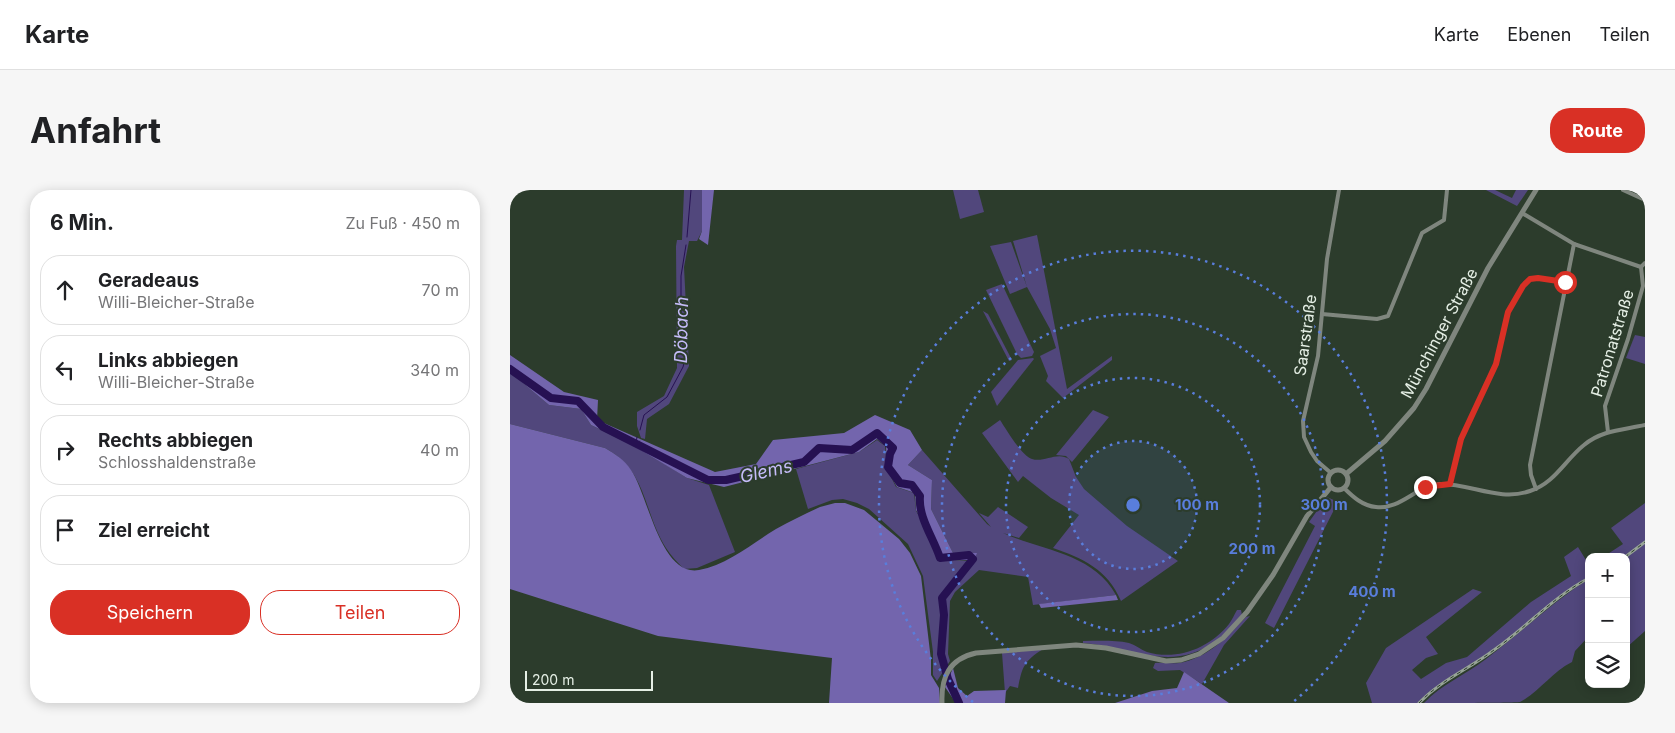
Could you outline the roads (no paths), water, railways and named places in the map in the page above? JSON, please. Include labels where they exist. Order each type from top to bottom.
[{"type":"street","name":"Saarstraße","points":[[1331,472],[1317,461],[1311,452],[1303,426],[1304,409],[1318,356],[1327,259],[1339,190]]},
{"type":"street","points":[[1322,314],[1380,319],[1388,316],[1422,233],[1425,229],[1440,224],[1445,218],[1447,190]]},
{"type":"street","name":"Münchinger Straße","points":[[1346,474],[1389,437],[1417,403],[1475,292],[1536,190]]},
{"type":"street","points":[[1623,190],[1645,200]]},
{"type":"street","points":[[1522,213],[1574,244],[1641,267],[1645,263]]},
{"type":"street","points":[[1536,489],[1530,465],[1574,244]]},
{"type":"street","name":"Patronatstraße","points":[[1608,432],[1605,406],[1628,339],[1643,286],[1641,267]]},
{"type":"street","points":[[1450,484],[1461,439],[1493,373],[1507,315],[1525,283],[1536,278],[1565,282]]},
{"type":"street","points":[[1344,488],[1364,504],[1381,507],[1396,504],[1427,486],[1450,484],[1509,495],[1536,489],[1555,476],[1584,444],[1608,432],[1645,425]]},
{"type":"street","points":[[1339,470],[1346,474],[1348,481],[1344,488],[1337,490],[1331,487],[1328,479],[1331,472],[1339,470]]},
{"type":"street","points":[[942,703],[943,680],[949,667],[956,660],[969,654],[1076,645],[1106,648],[1166,661],[1181,660],[1199,654],[1223,638],[1247,612],[1273,575],[1307,516],[1331,487]]},
{"type":"waterway","name":"Döbach","points":[[687,237],[691,190]]},
{"type":"waterway","name":"Döbach","points":[[640,430],[644,415],[667,397],[683,367],[685,359],[681,332],[681,276],[686,245]]},
{"type":"waterway","name":"Glems","points":[[510,369],[551,398],[578,401],[603,427],[708,480],[726,480],[804,462],[819,448],[852,450],[877,433],[893,448],[888,467],[900,483],[912,485],[920,496],[921,512],[940,558],[969,555],[973,559],[942,598],[944,615],[941,654],[948,679],[959,703]]},
{"type":"waterway","name":"Döbach","points":[[636,444],[637,437]]},
{"type":"railway","points":[[1630,553],[1645,542]]},
{"type":"railway","points":[[1419,703],[1446,681],[1485,657],[1552,603],[1585,580]]}]
